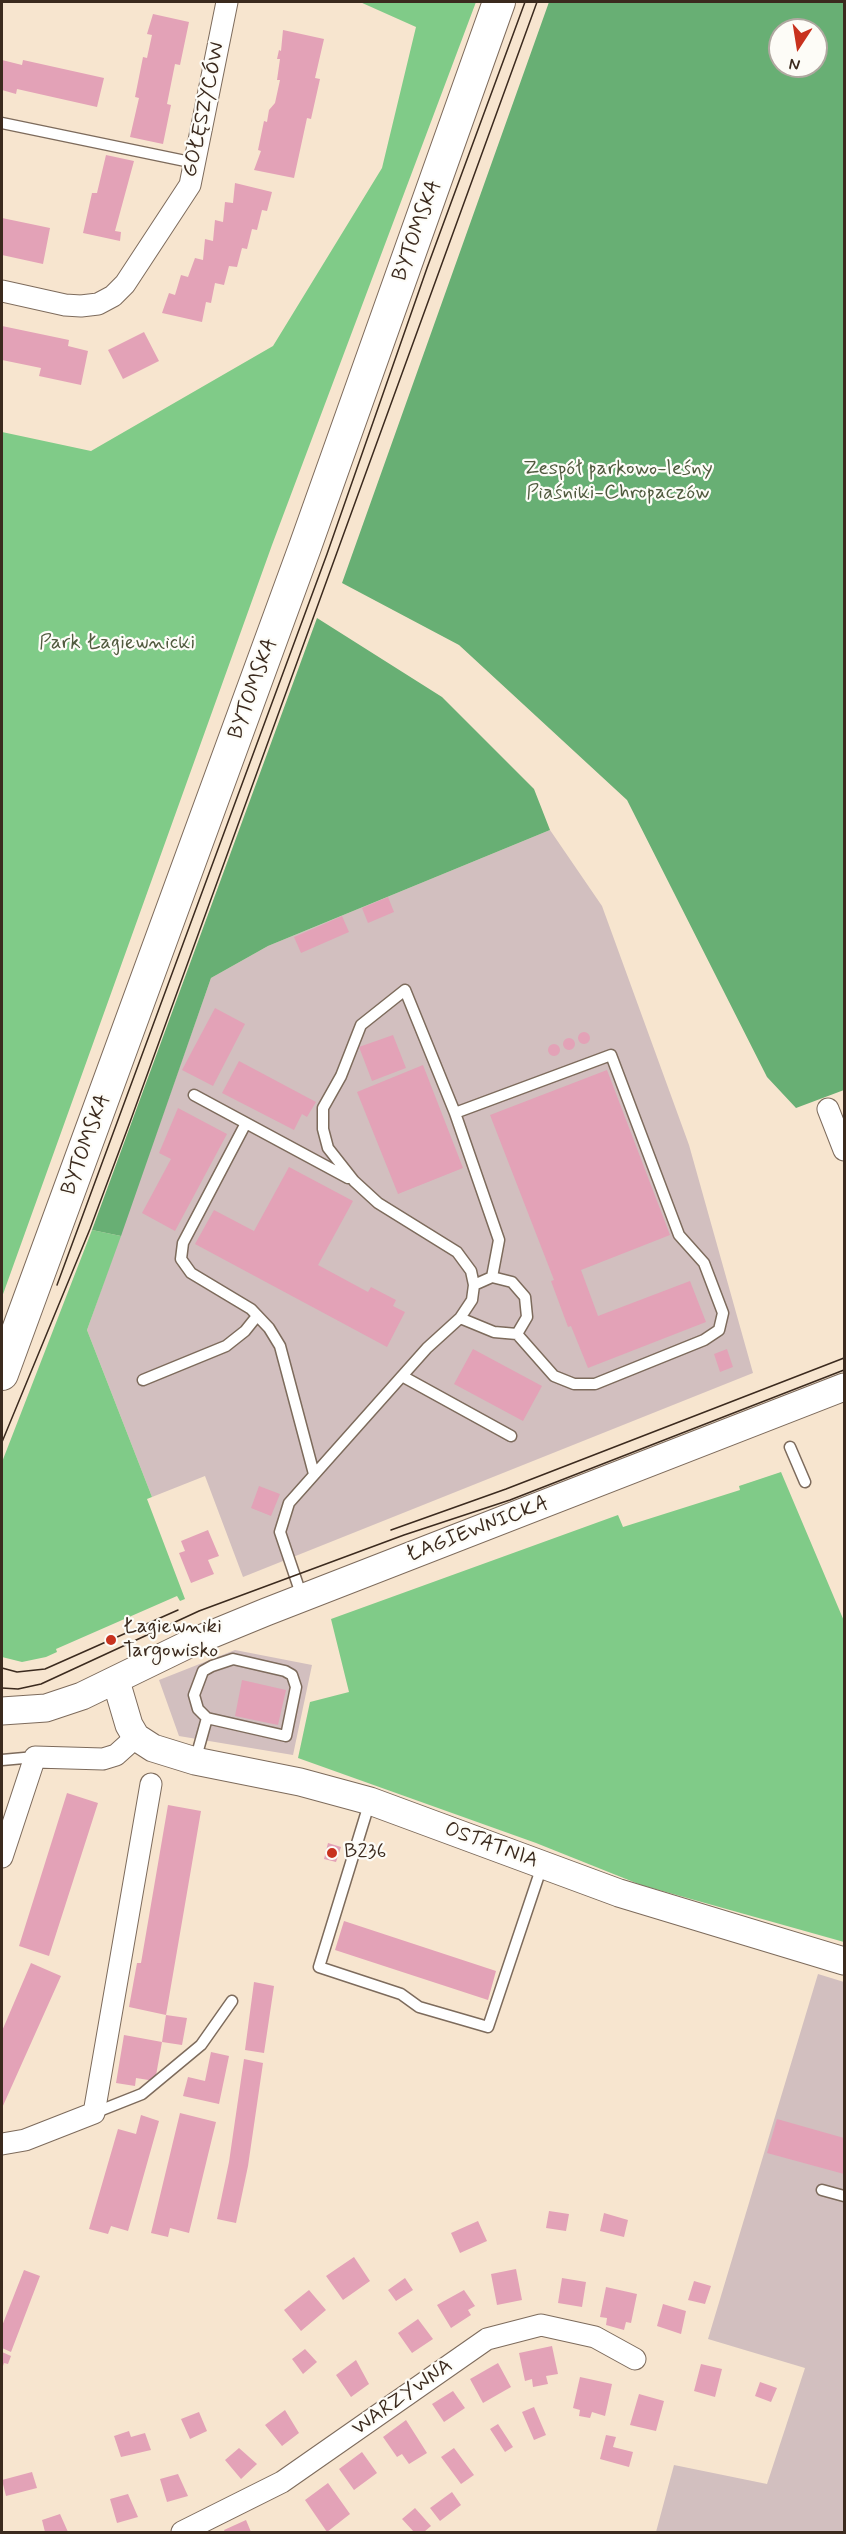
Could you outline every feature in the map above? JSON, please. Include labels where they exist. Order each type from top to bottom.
[{"type":"main road","name":"BYTOMSKA","points":[[2,1374],[305,548],[499,2]]},
{"type":"street","name":"GOŁĘSZYCÓW","points":[[2,291],[65,305],[98,303],[113,296],[125,284],[190,185],[227,2]]},
{"type":"street","points":[[828,1109],[844,1149]]},
{"type":"street","name":"ŁAGIEWNICKA","points":[[116,1681],[193,1642],[844,1387]]},
{"type":"street","points":[[2,1711],[46,1708],[116,1681],[129,1725],[136,1737],[116,1755],[103,1759],[35,1757],[2,1857]]},
{"type":"street","name":"OSTATNIA","points":[[136,1737],[153,1748],[195,1761],[300,1782],[370,1801],[619,1893],[844,1961]]},
{"type":"street","points":[[2,2144],[25,2140],[94,2113],[151,1784]]},
{"type":"street","name":"WARZYWNA","points":[[187,2532],[282,2482],[487,2339],[541,2325],[595,2337],[634,2359]]},
{"type":"lane","points":[[2,123],[195,163]]},
{"type":"lane","points":[[302,1598],[280,1532],[289,1503],[402,1376],[446,1329],[460,1318],[472,1300],[474,1285],[471,1271],[457,1252],[378,1203],[354,1181],[328,1148],[323,1129],[323,1108],[341,1076],[361,1025],[405,990],[455,1113],[499,1240],[492,1277]]},
{"type":"lane","points":[[455,1113],[611,1055],[679,1235],[704,1263],[723,1313],[719,1330],[704,1340],[595,1384],[574,1384],[554,1376],[517,1334],[494,1332],[460,1318]]},
{"type":"lane","points":[[194,1095],[354,1181]]},
{"type":"lane","points":[[246,1123],[183,1243],[181,1259],[190,1273],[221,1290],[257,1316],[280,1346],[314,1474]]},
{"type":"lane","points":[[474,1285],[492,1277],[512,1282],[525,1297],[527,1317],[517,1334]]},
{"type":"lane","points":[[142,1380],[226,1346],[245,1331],[257,1316]]},
{"type":"lane","points":[[402,1376],[511,1436]]},
{"type":"lane","points":[[790,1447],[805,1482]]},
{"type":"lane","points":[[233,1659],[285,1671],[292,1676],[296,1688],[286,1736],[207,1718],[198,1709],[195,1695],[203,1671],[212,1666],[233,1659]]},
{"type":"lane","points":[[195,1761],[207,1718]]},
{"type":"lane","points":[[2,1760],[35,1757]]},
{"type":"lane","points":[[370,1801],[319,1967],[401,1994],[419,2007],[488,2028],[542,1865]]},
{"type":"lane","points":[[94,2113],[149,2089],[201,2045],[232,2001]]},
{"type":"lane","points":[[822,2190],[844,2196]]},
{"type":"shaded area","points":[[550,830],[602,906],[689,1145],[753,1373],[243,1577],[205,1476],[152,1497],[87,1330],[211,978],[268,946]]},
{"type":"shaded area","points":[[235,1650],[312,1665],[293,1755],[179,1736],[159,1680]]},
{"type":"shaded area","points":[[818,1974],[844,1982],[844,2532],[656,2532],[674,2465],[767,2484],[805,2368],[708,2339]]},
{"type":"green space","name":"Park Łagiewnicki","points":[[360,2],[476,2],[272,545],[2,1297],[2,432],[91,451],[273,346],[382,168],[416,27]]},
{"type":"green space","name":"Zespół parkowo-leśny Piaśniki-Chropaczów","points":[[549,2],[844,2],[844,1090],[796,1108],[767,1077],[627,800],[459,645],[342,583]]},
{"type":"green space","points":[[317,618],[442,697],[534,789],[550,830],[268,946],[211,978],[121,1236],[92,1230]]},
{"type":"green space","points":[[92,1230],[121,1236],[87,1330],[152,1497],[147,1499],[185,1599],[180,1601],[177,1596],[56,1649],[57,1652],[46,1657],[22,1662],[2,1657],[2,1462]]},
{"type":"green space","points":[[781,1472],[844,1621],[844,1942],[641,1885],[536,1843],[298,1758],[310,1702],[349,1692],[331,1619],[618,1515],[623,1527],[740,1490],[739,1486]]},
{"type":"building","points":[[153,14],[189,22],[180,65],[175,64],[167,104],[171,105],[163,144],[130,137],[139,98],[135,97],[143,57],[147,58],[152,35],[147,34]]},
{"type":"building","points":[[283,30],[324,39],[315,78],[320,79],[311,119],[307,118],[294,178],[254,170],[261,151],[258,150],[264,121],[267,122],[269,110],[275,103],[280,80],[277,80],[280,59],[277,59],[279,50],[281,51]]},
{"type":"building","points":[[2,60],[22,65],[23,60],[104,78],[97,107],[17,89],[16,94],[2,90]]},
{"type":"building","points":[[106,155],[134,161],[115,231],[121,232],[120,241],[83,233],[92,193],[97,193]]},
{"type":"building","points":[[235,183],[272,192],[267,211],[262,210],[257,230],[252,229],[247,249],[242,248],[237,267],[229,266],[224,285],[215,283],[211,303],[206,302],[202,322],[162,313],[169,293],[175,295],[181,275],[188,277],[195,258],[203,260],[205,239],[213,241],[215,220],[223,222],[225,202],[233,203]]},
{"type":"building","points":[[2,218],[50,228],[43,264],[2,255]]},
{"type":"building","points":[[2,326],[69,340],[68,346],[88,351],[81,385],[39,376],[41,368],[2,360]]},
{"type":"building","points":[[144,332],[159,361],[123,379],[108,350]]},
{"type":"building","points":[[388,897],[394,912],[368,923],[362,908]]},
{"type":"building","points":[[342,916],[349,932],[301,953],[294,937]]},
{"type":"building","points":[[215,1008],[245,1024],[213,1086],[182,1070]]},
{"type":"building","points":[[586,1032],[590,1038],[586,1044],[582,1044],[578,1036]]},
{"type":"building","points":[[393,1035],[406,1068],[372,1081],[359,1047]]},
{"type":"building","points":[[569,1038],[575,1044],[569,1050],[563,1044]]},
{"type":"building","points":[[554,1044],[560,1050],[554,1056],[548,1050]]},
{"type":"building","points":[[239,1061],[316,1102],[307,1117],[302,1114],[294,1130],[222,1093]]},
{"type":"building","points":[[423,1065],[463,1168],[398,1194],[357,1092]]},
{"type":"building","points":[[607,1070],[670,1235],[581,1270],[598,1316],[690,1281],[706,1322],[588,1368],[571,1326],[568,1327],[551,1281],[554,1280],[490,1115]]},
{"type":"building","points":[[178,1108],[227,1134],[175,1231],[142,1213],[171,1159],[159,1153]]},
{"type":"building","points":[[289,1167],[353,1201],[318,1265],[368,1292],[371,1287],[396,1300],[393,1306],[405,1312],[387,1347],[195,1244],[214,1210],[254,1231]]},
{"type":"building","points":[[473,1349],[542,1386],[523,1421],[454,1384]]},
{"type":"building","points":[[727,1349],[733,1367],[720,1372],[714,1354]]},
{"type":"building","points":[[259,1486],[280,1494],[271,1516],[251,1508]]},
{"type":"building","points":[[208,1530],[219,1556],[208,1560],[214,1574],[191,1583],[179,1553],[185,1551],[181,1541]]},
{"type":"building","points":[[242,1680],[286,1690],[278,1725],[235,1716]]},
{"type":"building","points":[[67,1793],[98,1803],[49,1956],[19,1946]]},
{"type":"building","points":[[168,1805],[201,1811],[166,2015],[129,2007],[137,1963],[141,1963]]},
{"type":"building","name":"B236","points":[[328,1843],[341,1847],[336,1862],[324,1859]]},
{"type":"building","points":[[344,1921],[496,1971],[488,2000],[335,1950]]},
{"type":"building","points":[[31,1963],[61,1976],[2,2108],[2,2031]]},
{"type":"building","points":[[254,1982],[274,1986],[264,2053],[245,2050]]},
{"type":"building","points":[[166,2015],[187,2018],[182,2045],[162,2042]]},
{"type":"building","points":[[124,2035],[162,2042],[155,2081],[136,2078],[135,2086],[116,2083]]},
{"type":"building","points":[[211,2052],[229,2056],[219,2104],[183,2096],[188,2077],[205,2081]]},
{"type":"building","points":[[244,2059],[263,2063],[248,2166],[236,2223],[217,2219],[229,2162]]},
{"type":"building","points":[[180,2113],[216,2122],[189,2233],[170,2228],[168,2237],[151,2233]]},
{"type":"building","points":[[141,2115],[159,2121],[128,2231],[111,2226],[108,2234],[89,2229],[118,2129],[136,2134]]},
{"type":"building","points":[[777,2119],[844,2138],[844,2174],[767,2153]]},
{"type":"building","points":[[549,2211],[569,2214],[566,2231],[546,2228]]},
{"type":"building","points":[[604,2213],[628,2220],[624,2237],[600,2231]]},
{"type":"building","points":[[478,2221],[487,2241],[460,2253],[451,2233]]},
{"type":"building","points":[[354,2257],[370,2281],[343,2300],[326,2276]]},
{"type":"building","points":[[516,2269],[522,2300],[497,2305],[491,2274]]},
{"type":"building","points":[[24,2270],[40,2276],[11,2352],[2,2348],[2,2326]]},
{"type":"building","points":[[405,2278],[413,2290],[396,2301],[388,2290]]},
{"type":"building","points":[[562,2278],[586,2282],[582,2307],[558,2303]]},
{"type":"building","points":[[694,2281],[711,2286],[705,2304],[688,2300]]},
{"type":"building","points":[[606,2287],[637,2294],[631,2323],[626,2322],[624,2330],[606,2325],[607,2318],[600,2317]]},
{"type":"building","points":[[309,2290],[326,2310],[301,2331],[284,2310]]},
{"type":"building","points":[[464,2290],[475,2306],[468,2310],[471,2315],[451,2328],[437,2305]]},
{"type":"building","points":[[663,2304],[686,2311],[681,2334],[657,2326]]},
{"type":"building","points":[[418,2319],[433,2339],[412,2353],[398,2333]]},
{"type":"building","points":[[552,2346],[558,2374],[546,2376],[548,2384],[533,2387],[532,2379],[525,2381],[519,2353]]},
{"type":"building","points":[[305,2349],[317,2362],[303,2374],[292,2359]]},
{"type":"building","points":[[2,2352],[11,2356],[8,2364],[4,2363],[2,2369]]},
{"type":"building","points":[[356,2360],[369,2384],[351,2397],[336,2375]]},
{"type":"building","points":[[498,2363],[511,2387],[483,2403],[470,2379]]},
{"type":"building","points":[[701,2364],[722,2369],[715,2397],[694,2391]]},
{"type":"building","points":[[580,2377],[612,2384],[605,2416],[592,2412],[590,2418],[579,2416],[580,2410],[573,2408]]},
{"type":"building","points":[[760,2382],[777,2388],[771,2402],[755,2396]]},
{"type":"building","points":[[453,2391],[465,2408],[444,2422],[432,2404]]},
{"type":"building","points":[[639,2394],[664,2401],[656,2431],[630,2425]]},
{"type":"building","points":[[534,2407],[546,2435],[534,2440],[522,2412]]},
{"type":"building","points":[[285,2410],[299,2433],[282,2446],[265,2425]]},
{"type":"building","points":[[199,2412],[207,2431],[190,2439],[181,2419]]},
{"type":"building","points":[[406,2420],[427,2453],[409,2464],[402,2454],[397,2457],[383,2437]]},
{"type":"building","points":[[498,2424],[513,2447],[505,2452],[490,2429]]},
{"type":"building","points":[[129,2431],[131,2437],[145,2433],[151,2450],[121,2457],[114,2436]]},
{"type":"building","points":[[606,2435],[616,2437],[613,2447],[633,2452],[629,2467],[600,2459]]},
{"type":"building","points":[[239,2448],[257,2464],[241,2479],[225,2460]]},
{"type":"building","points":[[454,2448],[474,2475],[461,2484],[441,2457]]},
{"type":"building","points":[[362,2452],[377,2473],[354,2490],[339,2469]]},
{"type":"building","points":[[32,2472],[37,2488],[6,2496],[2,2480]]},
{"type":"building","points":[[178,2474],[188,2496],[167,2502],[160,2479]]},
{"type":"building","points":[[328,2483],[350,2514],[327,2532],[305,2500]]},
{"type":"building","points":[[452,2492],[461,2505],[440,2521],[430,2508]]},
{"type":"building","points":[[128,2494],[138,2517],[117,2523],[110,2499]]},
{"type":"building","points":[[415,2508],[431,2526],[424,2532],[414,2532],[402,2519]]},
{"type":"building","points":[[60,2514],[68,2532],[45,2532],[42,2520]]},
{"type":"building","points":[[246,2520],[251,2532],[225,2532],[224,2530]]},
{"type":"tram line","points":[[57,1285],[327,554],[427,268],[525,2]]},
{"type":"tram line","points":[[2,1442],[90,1229],[130,1122],[537,2]]},
{"type":"tram line","points":[[391,1530],[506,1489],[844,1358]]},
{"type":"tram line","points":[[2,1688],[18,1689],[41,1684],[199,1611],[404,1535],[510,1500],[844,1370]]},
{"type":"tram line","points":[[2,1668],[17,1672],[45,1669],[178,1610]]},
{"type":"place","name":"Łagiewniki Targowisko","points":[[111,1640]]},
{"type":"place","name":"B236","points":[[332,1853]]}]
